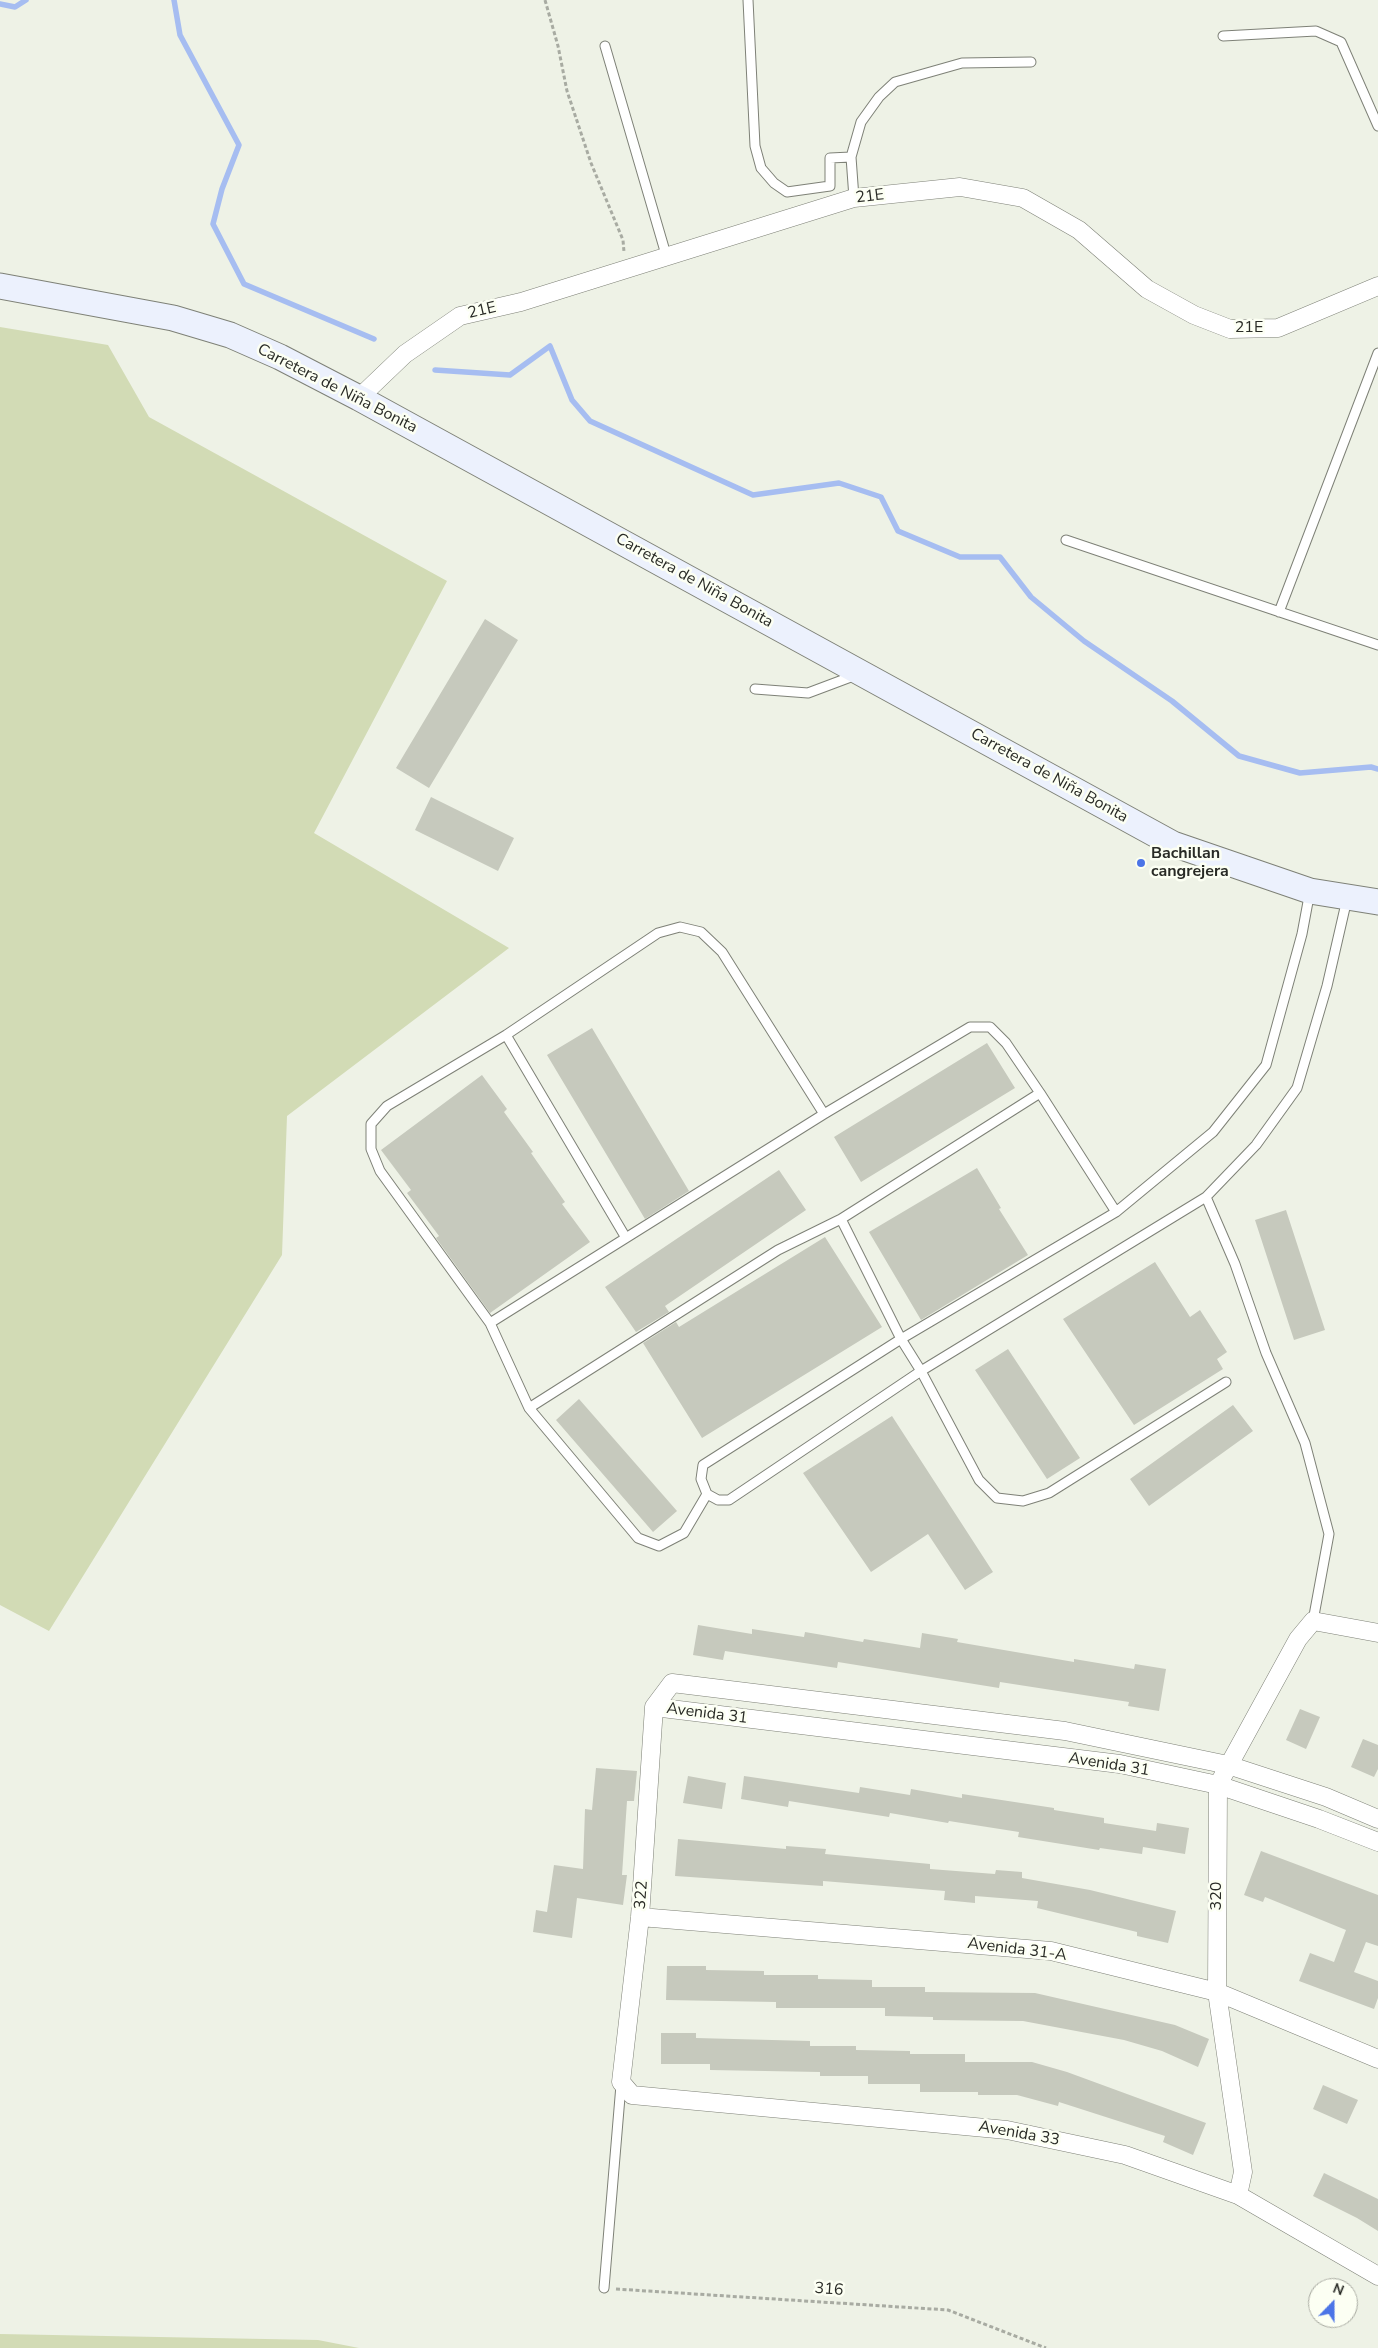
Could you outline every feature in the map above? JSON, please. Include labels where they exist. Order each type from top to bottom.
[{"type":"main road","name":"Carretera de Niña Bonita","points":[[0,286],[165,316],[230,335],[359,398],[1173,844],[1267,878],[1310,891],[1378,902]]},
{"type":"street","name":"21E","points":[[359,398],[405,354],[460,316],[521,302],[667,258],[854,198],[960,187],[1023,198],[1079,230],[1147,289],[1194,315],[1230,329],[1278,328],[1378,286]]},
{"type":"street","points":[[1313,1621],[1378,1634]]},
{"type":"street","name":"320","points":[[1238,2196],[1243,2172],[1217,1992],[1218,1785],[1298,1639],[1313,1621]]},
{"type":"street","name":"Avenida 31","points":[[1378,1819],[1326,1797],[1228,1765],[1065,1730],[672,1683],[654,1707],[1120,1764],[1218,1785],[1319,1819],[1378,1842]]},
{"type":"street","name":"322","points":[[626,2088],[654,1707]]},
{"type":"street","name":"Avenida 31-A","points":[[640,1916],[1051,1951],[1217,1992],[1378,2059]]},
{"type":"street","name":"Avenida 33","points":[[626,2088],[1007,2130],[1125,2155],[1238,2196],[1378,2276]]},
{"type":"lane","points":[[748,0],[755,146],[762,168],[774,183],[787,192],[830,186],[830,158],[851,156]]},
{"type":"lane","points":[[1223,36],[1316,31],[1341,42],[1378,126]]},
{"type":"lane","points":[[605,46],[667,258]]},
{"type":"lane","points":[[854,198],[851,156],[861,122],[879,96],[895,82],[962,63],[1031,62]]},
{"type":"lane","points":[[1279,612],[1378,353]]},
{"type":"lane","points":[[1066,540],[1378,645]]},
{"type":"lane","points":[[754,688],[808,693],[861,673]]},
{"type":"lane","points":[[1310,891],[1300,942],[1266,1064],[1213,1132],[1116,1212],[901,1339],[703,1464],[701,1478],[707,1494],[718,1500],[729,1500],[922,1371],[1206,1197],[1256,1145],[1297,1088],[1327,986],[1348,898]]},
{"type":"lane","points":[[707,1494],[684,1533],[660,1546],[638,1538],[529,1408],[490,1323],[380,1171],[371,1149],[371,1124],[387,1106],[506,1035],[658,933],[680,927],[701,932],[722,952],[824,1114]]},
{"type":"lane","points":[[490,1323],[824,1114],[970,1026],[990,1027],[1006,1043],[1116,1212]]},
{"type":"lane","points":[[506,1035],[626,1238]]},
{"type":"lane","points":[[529,1408],[778,1250],[842,1219],[1040,1093]]},
{"type":"lane","points":[[1206,1197],[1236,1264],[1266,1353],[1305,1442],[1329,1534],[1313,1621]]},
{"type":"lane","points":[[842,1219],[901,1339],[922,1371],[979,1480],[997,1498],[1023,1501],[1049,1493],[1226,1382]]},
{"type":"lane","name":"322","points":[[604,2288],[626,2088]]},
{"type":"path","points":[[545,0],[558,46],[567,91],[591,163],[623,240],[627,270]]},
{"type":"path","name":"316","points":[[604,2288],[948,2310],[1046,2348]]},
{"type":"green space","points":[[0,327],[108,345],[149,417],[447,581],[314,833],[509,948],[287,1116],[282,1255],[49,1631],[0,1605]]},
{"type":"green space","points":[[0,2334],[318,2340],[359,2348],[0,2348]]},
{"type":"building","points":[[485,619],[518,640],[429,788],[396,768]]},
{"type":"building","points":[[431,797],[514,838],[498,871],[415,830]]},
{"type":"building","points":[[592,1028],[689,1191],[645,1219],[547,1055]]},
{"type":"building","points":[[987,1043],[1015,1088],[861,1182],[834,1137]]},
{"type":"building","points":[[482,1075],[507,1109],[504,1112],[533,1152],[531,1153],[565,1202],[562,1204],[590,1242],[490,1313],[436,1238],[439,1236],[407,1193],[411,1190],[381,1150]]},
{"type":"building","points":[[977,1168],[1001,1208],[999,1209],[1028,1255],[921,1320],[869,1232]]},
{"type":"building","points":[[779,1170],[806,1210],[665,1306],[669,1312],[636,1332],[605,1287]]},
{"type":"building","points":[[1286,1210],[1325,1330],[1294,1340],[1255,1220]]},
{"type":"building","points":[[825,1237],[882,1327],[702,1438],[643,1343],[676,1322],[679,1327]]},
{"type":"building","points":[[1155,1262],[1190,1317],[1200,1310],[1227,1352],[1217,1359],[1223,1369],[1134,1425],[1063,1319]]},
{"type":"building","points":[[1008,1349],[1080,1458],[1047,1479],[975,1370]]},
{"type":"building","points":[[579,1399],[677,1511],[653,1532],[556,1420]]},
{"type":"building","points":[[1233,1405],[1253,1431],[1149,1506],[1130,1479]]},
{"type":"building","points":[[892,1416],[993,1572],[965,1590],[928,1534],[871,1572],[803,1473]]},
{"type":"building","points":[[698,1625],[752,1634],[752,1629],[804,1637],[805,1632],[863,1642],[864,1639],[920,1648],[922,1633],[958,1639],[957,1642],[1074,1662],[1074,1659],[1134,1669],[1135,1664],[1166,1669],[1159,1711],[1128,1706],[1129,1702],[1000,1682],[999,1688],[838,1662],[837,1668],[725,1651],[723,1660],[693,1655]]},
{"type":"building","points":[[1300,1709],[1320,1717],[1306,1749],[1286,1740]]},
{"type":"building","points":[[1363,1739],[1378,1745],[1378,1769],[1374,1777],[1351,1767]]},
{"type":"building","points":[[596,1768],[637,1771],[634,1801],[627,1801],[622,1875],[627,1875],[623,1905],[577,1898],[572,1938],[533,1932],[536,1910],[547,1912],[554,1865],[583,1869],[585,1809],[592,1810]]},
{"type":"building","points":[[688,1776],[726,1783],[722,1809],[683,1803]]},
{"type":"building","points":[[744,1776],[859,1793],[860,1787],[910,1795],[911,1789],[962,1798],[962,1794],[1054,1808],[1054,1810],[1104,1818],[1104,1823],[1156,1831],[1157,1823],[1189,1828],[1185,1854],[1143,1847],[1142,1854],[1100,1848],[1099,1850],[1018,1837],[1019,1832],[949,1821],[948,1823],[890,1813],[889,1817],[789,1801],[788,1807],[741,1799]]},
{"type":"building","points":[[678,1839],[786,1849],[786,1846],[826,1849],[825,1854],[930,1864],[930,1869],[995,1874],[996,1870],[1022,1872],[1022,1878],[1090,1890],[1176,1911],[1168,1943],[1137,1936],[1137,1932],[1037,1908],[1038,1901],[975,1896],[975,1903],[944,1900],[945,1891],[823,1881],[823,1886],[675,1876]]},
{"type":"building","points":[[1261,1851],[1378,1895],[1378,1946],[1366,1942],[1354,1972],[1378,1981],[1378,1998],[1374,2009],[1299,1981],[1310,1953],[1334,1962],[1346,1930],[1265,1897],[1263,1902],[1244,1895]]},
{"type":"building","points":[[667,1966],[706,1966],[706,1970],[764,1971],[764,1975],[818,1975],[818,1979],[872,1980],[872,1987],[925,1987],[925,1992],[1035,1993],[1175,2025],[1209,2039],[1198,2067],[1162,2051],[1124,2040],[1023,2021],[933,2020],[933,2017],[885,2016],[885,2008],[776,2008],[776,2002],[666,2000]]},
{"type":"building","points":[[661,2033],[696,2033],[696,2038],[810,2041],[810,2046],[856,2046],[856,2050],[910,2051],[910,2054],[965,2054],[965,2062],[1032,2062],[1067,2072],[1206,2123],[1193,2155],[1163,2142],[1165,2136],[1059,2102],[1058,2106],[1017,2095],[978,2095],[978,2092],[920,2092],[920,2084],[868,2084],[868,2076],[820,2076],[820,2072],[710,2070],[710,2064],[661,2064]]},
{"type":"building","points":[[1323,2085],[1358,2100],[1347,2124],[1313,2109]]},
{"type":"building","points":[[1324,2173],[1378,2199],[1378,2231],[1313,2196]]},
{"type":"waterway","points":[[0,4],[15,7],[26,0]]},
{"type":"waterway","points":[[174,0],[180,35],[239,145],[222,189],[213,224],[244,284],[374,339]]},
{"type":"waterway","points":[[435,370],[510,375],[550,346],[572,400],[590,421],[753,495],[839,483],[881,497],[898,531],[960,557],[1000,557],[1031,597],[1084,641],[1172,701],[1239,756],[1300,773],[1371,767],[1378,769]]},
{"type":"place","name":"Bachillan cangrejera","points":[[1141,863]]}]
